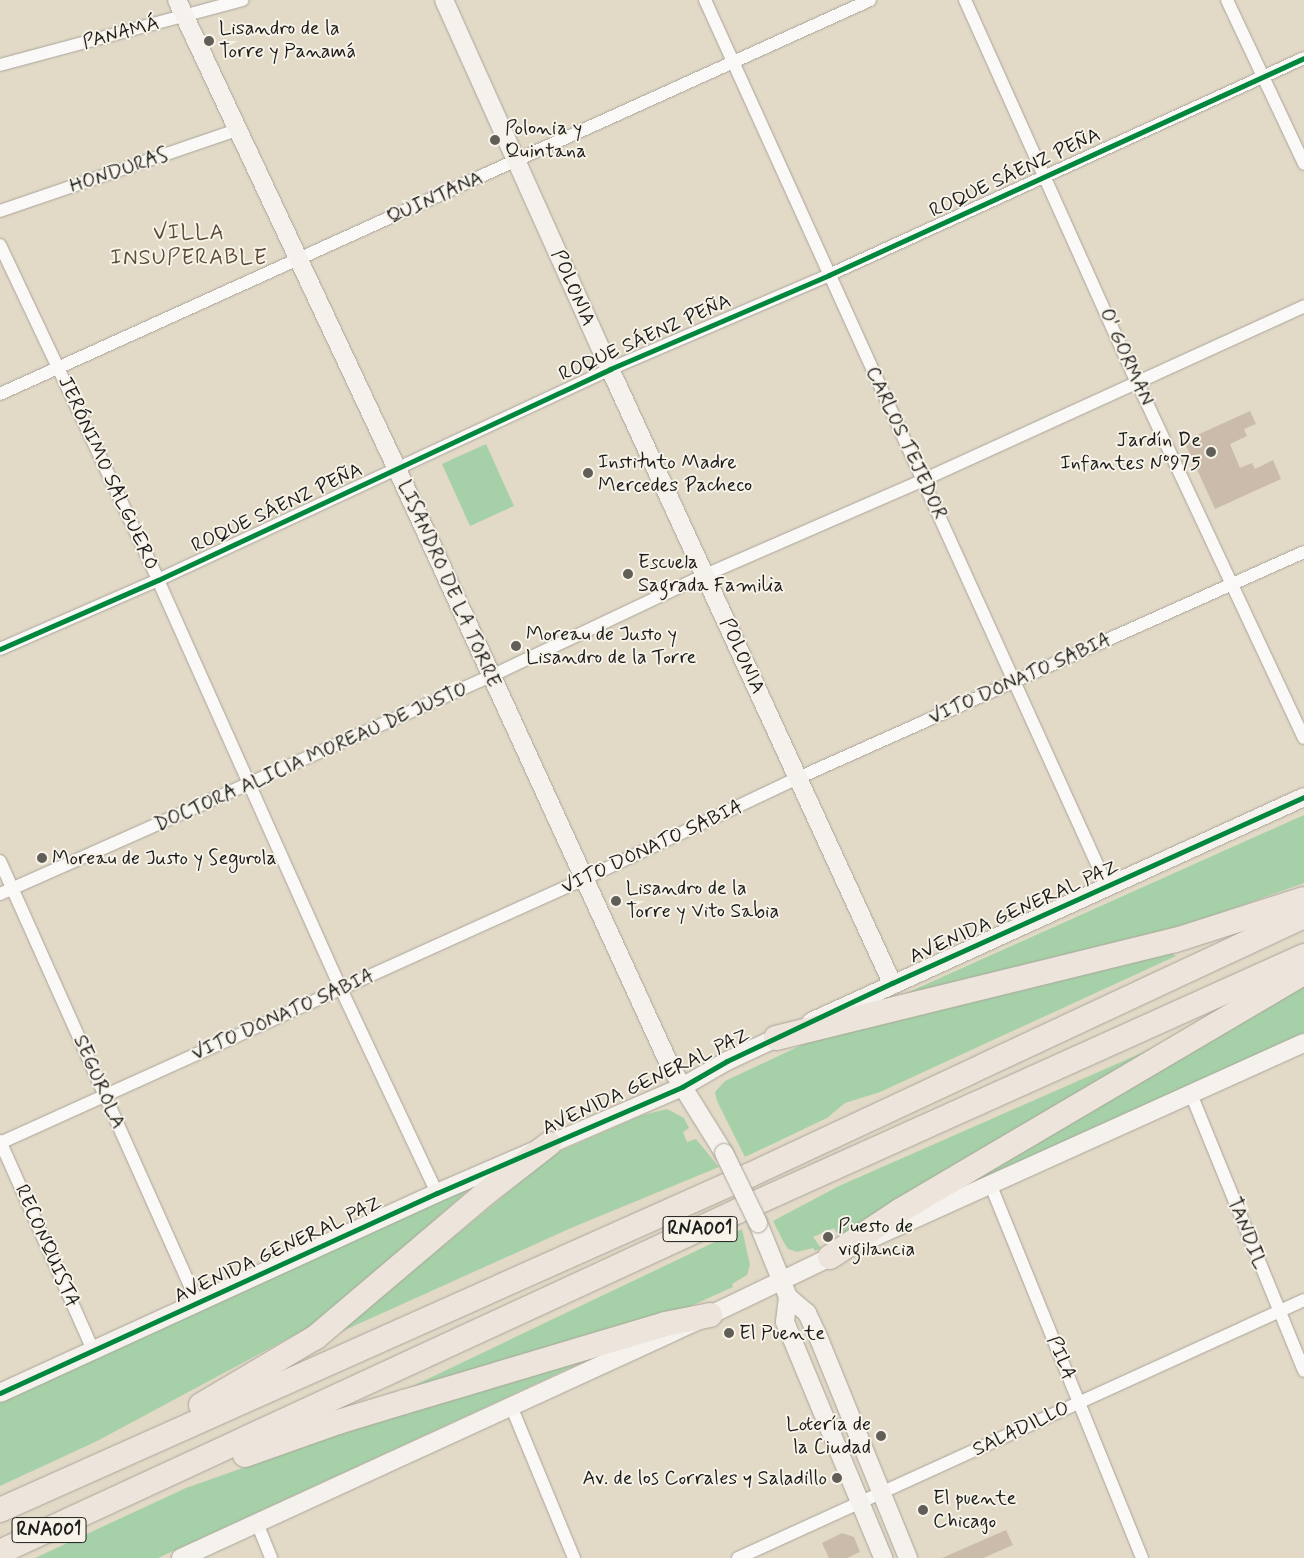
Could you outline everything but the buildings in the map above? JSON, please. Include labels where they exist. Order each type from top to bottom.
[{"type":"highway","points":[[776,1038],[1176,940],[1304,900]]},
{"type":"highway","name":"RNA001","points":[[0,1510],[97,1465],[750,1175],[1304,916]]},
{"type":"highway","name":"RNA001","points":[[0,1552],[738,1210],[1304,956]]},
{"type":"highway","points":[[830,1256],[901,1210],[1304,973]]},
{"type":"highway","points":[[97,1465],[316,1337],[486,1192],[549,1144]]},
{"type":"highway","points":[[98,1507],[338,1422],[665,1324],[710,1315]]},
{"type":"street","name":"PANAMÁ","points":[[0,65],[181,8],[242,0]]},
{"type":"street","name":"POLONIA","points":[[444,0],[610,369],[892,983]]},
{"type":"street","name":"CARLOS TEJEDOR","points":[[705,0],[1108,886]]},
{"type":"street","name":"QUINTANA","points":[[0,394],[298,258],[516,162],[870,0]]},
{"type":"street","name":"O' GORMAN","points":[[965,0],[1045,174],[1136,382],[1304,738]]},
{"type":"street","points":[[1226,0],[1304,164]]},
{"type":"street","name":"LISANDRO DE LA TORRE","points":[[181,8],[397,469],[671,1068],[724,1153],[758,1223],[788,1297]]},
{"type":"street","name":"ROQUE SÁENZ PEÑA","points":[[0,649],[158,580],[610,369],[829,275],[1045,174],[1304,58]]},
{"type":"street","name":"HONDURAS","points":[[0,211],[238,130]]},
{"type":"street","name":"JERÓNIMO SALGUERO","points":[[0,245],[158,580],[341,989],[437,1193]]},
{"type":"street","name":"DOCTORA ALICIA MOREAU DE JUSTO","points":[[0,894],[491,676],[705,576],[923,480],[1304,306]]},
{"type":"street","name":"VITO DONATO SABIA","points":[[0,1142],[584,879],[798,778],[1304,552]]},
{"type":"street","name":"AVENIDA GENERAL PAZ","points":[[0,1393],[437,1193],[682,1087],[727,1061],[892,983],[1304,797]]},
{"type":"street","name":"SEGUROLA","points":[[0,861],[198,1303]]},
{"type":"street","points":[[181,1558],[710,1315],[830,1256],[991,1186],[1304,1043]]},
{"type":"street","name":"TANDIL","points":[[1190,1094],[1304,1371]]},
{"type":"street","name":"RECONQUISTA","points":[[0,1142],[94,1350]]},
{"type":"street","name":"PILA","points":[[991,1186],[1142,1558]]},
{"type":"street","points":[[788,1297],[807,1313],[908,1558]]},
{"type":"street","points":[[788,1297],[785,1322],[883,1558]]},
{"type":"street","name":"SALADILLO","points":[[738,1558],[1304,1300]]},
{"type":"street","points":[[511,1406],[574,1558]]},
{"type":"street","points":[[257,1523],[272,1558]]},
{"type":"green space","points":[[486,444],[514,506],[470,526],[442,464]]},
{"type":"green space","points":[[1304,815],[1304,883],[1199,921],[891,1000]]},
{"type":"green space","points":[[1171,953],[1176,956],[880,1092],[845,1103],[827,1118],[745,1157],[717,1101],[715,1092],[725,1081],[806,1043]]},
{"type":"green space","points":[[1304,985],[1304,1034],[944,1197]]},
{"type":"green space","points":[[1205,1025],[840,1239],[834,1228],[813,1237],[821,1248],[815,1251],[813,1248],[797,1252],[788,1249],[773,1221],[839,1186]]},
{"type":"green space","points":[[667,1109],[684,1118],[689,1128],[683,1132],[687,1142],[696,1139],[719,1167],[571,1228],[336,1334],[556,1153],[643,1115]]},
{"type":"green space","points":[[473,1186],[319,1322],[97,1441],[0,1486],[0,1400]]},
{"type":"green space","points":[[742,1229],[750,1265],[747,1275],[732,1284],[733,1287],[682,1310],[394,1395]]},
{"type":"green space","points":[[622,1344],[158,1558],[35,1558],[186,1488],[350,1430]]},
{"type":"cycle path","points":[[0,649],[158,580],[610,369],[829,275],[1304,58]]},
{"type":"cycle path","points":[[0,1393],[437,1193],[682,1087],[727,1061],[892,983],[1304,797]]},
{"type":"place","name":"Lisandro de la Torre y Panamá","points":[[209,41]]},
{"type":"place","name":"Polonia y Quintana","points":[[495,140]]},
{"type":"place","name":"Jardín De Infantes Nº975","points":[[1211,452]]},
{"type":"place","name":"Instituto Madre Mercedes Pacheco","points":[[588,473]]},
{"type":"place","name":"Escuela Sagrada Familia","points":[[628,574]]},
{"type":"place","name":"Moreau de Justo y Lisandro de la Torre","points":[[516,646]]},
{"type":"place","name":"Moreau de Justo y Segurola","points":[[42,858]]},
{"type":"place","name":"Lisandro de la Torre y Vito Sabia","points":[[616,901]]},
{"type":"place","name":"Puesto de vigilancia","points":[[828,1237]]},
{"type":"place","name":"El Puente","points":[[729,1333]]},
{"type":"place","name":"Lotería de la Ciudad","points":[[881,1436]]},
{"type":"place","name":"Av. de los Corrales y Saladillo","points":[[837,1478]]},
{"type":"place","name":"El puente Chicago","points":[[923,1510]]},
{"type":"district","name":"VILLA INSUPERABLE","points":[[189,246]]}]
